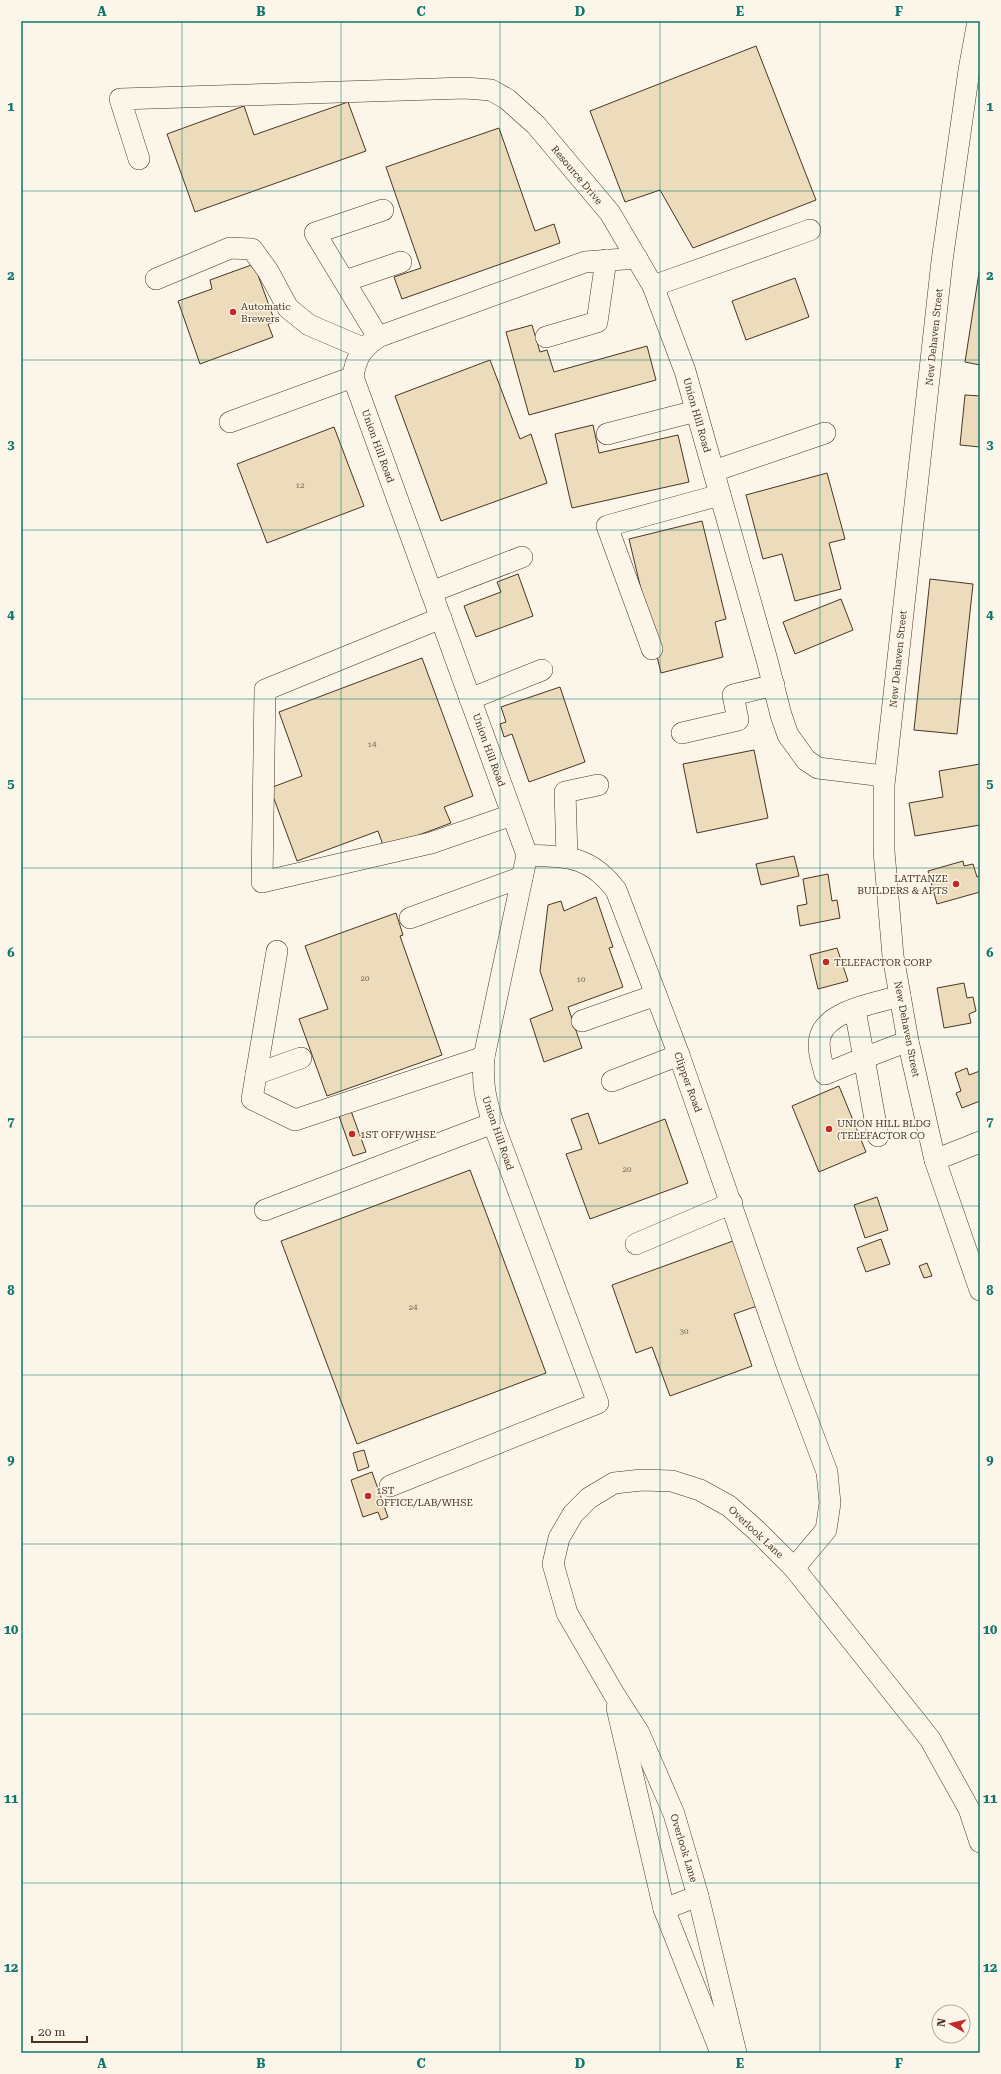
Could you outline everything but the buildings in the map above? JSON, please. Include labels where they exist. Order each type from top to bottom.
[{"type":"street","name":"New Dehaven Street","points":[[978,21],[969,70],[942,261],[884,776],[884,851],[893,956],[908,1041],[935,1160],[980,1290]]},
{"type":"street","name":"Resource Drive","points":[[139,159],[120,99],[465,88],[491,90],[506,99],[536,125],[610,213],[637,258]]},
{"type":"street","points":[[371,342],[345,282],[315,233],[382,210]]},
{"type":"street","points":[[653,286],[810,230]]},
{"type":"street","points":[[156,279],[230,248],[252,249],[268,271],[288,308],[309,325],[371,342]]},
{"type":"street","name":"Union Hill Road","points":[[637,258],[653,286],[685,371],[788,735],[806,760],[818,768],[884,776]]},
{"type":"street","points":[[230,422],[354,377],[355,364],[371,342],[586,262],[637,258]]},
{"type":"street","points":[[546,337],[597,322],[606,260]]},
{"type":"street","points":[[345,282],[401,262]]},
{"type":"street","name":"Union Hill Road","points":[[354,377],[527,855],[484,1057],[482,1081],[485,1099],[493,1123],[598,1403],[390,1486]]},
{"type":"street","points":[[607,434],[696,411]]},
{"type":"street","points":[[714,472],[825,433]]},
{"type":"street","points":[[652,649],[607,526],[720,495]]},
{"type":"street","points":[[431,592],[522,557]]},
{"type":"street","points":[[441,618],[265,690],[262,882],[431,843],[512,815]]},
{"type":"street","points":[[470,699],[542,670]]},
{"type":"street","points":[[682,733],[738,720],[733,696],[774,685]]},
{"type":"street","points":[[567,857],[565,792],[598,785]]},
{"type":"street","name":"Clipper Road","points":[[527,855],[567,857],[589,864],[605,875],[616,890],[656,995],[732,1203],[789,1371],[827,1472],[830,1503],[826,1530],[794,1568]]},
{"type":"street","points":[[410,918],[522,877]]},
{"type":"street","points":[[277,952],[252,1099],[295,1120],[484,1057]]},
{"type":"street","points":[[582,1021],[656,995]]},
{"type":"street","points":[[900,996],[837,1016],[825,1027],[820,1037],[819,1047],[825,1074],[908,1041]]},
{"type":"street","points":[[855,1010],[878,1136]]},
{"type":"street","points":[[612,1081],[678,1055]]},
{"type":"street","points":[[256,1074],[301,1058]]},
{"type":"street","points":[[265,1210],[493,1123]]},
{"type":"street","points":[[935,1160],[980,1142]]},
{"type":"street","points":[[636,1244],[732,1203]]},
{"type":"street","name":"Overlook Lane","points":[[736,2053],[698,1896],[674,1814],[639,1733],[614,1694],[567,1613],[553,1564],[559,1538],[573,1514],[589,1498],[614,1483],[642,1480],[672,1481],[700,1490],[729,1506],[756,1530],[794,1568],[930,1739],[969,1809],[980,1842]]},
{"type":"street","name":"Overlook Lane","points":[[614,1694],[664,1909],[722,2053]]},
{"type":"street","name":"Overlook Lane","points":[[664,1909],[698,1896]]},
{"type":"place","name":"Automatic Brewers","points":[[233,312]]},
{"type":"place","name":"LATTANZE BUILDERS & APTS","points":[[956,884]]},
{"type":"place","name":"TELEFACTOR CORP","points":[[826,962]]},
{"type":"place","name":"UNION HILL BLDG (TELEFACTOR CO","points":[[829,1129]]},
{"type":"place","name":"1ST OFF/WHSE","points":[[352,1134]]},
{"type":"place","name":"1ST OFFICE/LAB/WHSE","points":[[368,1496]]}]
